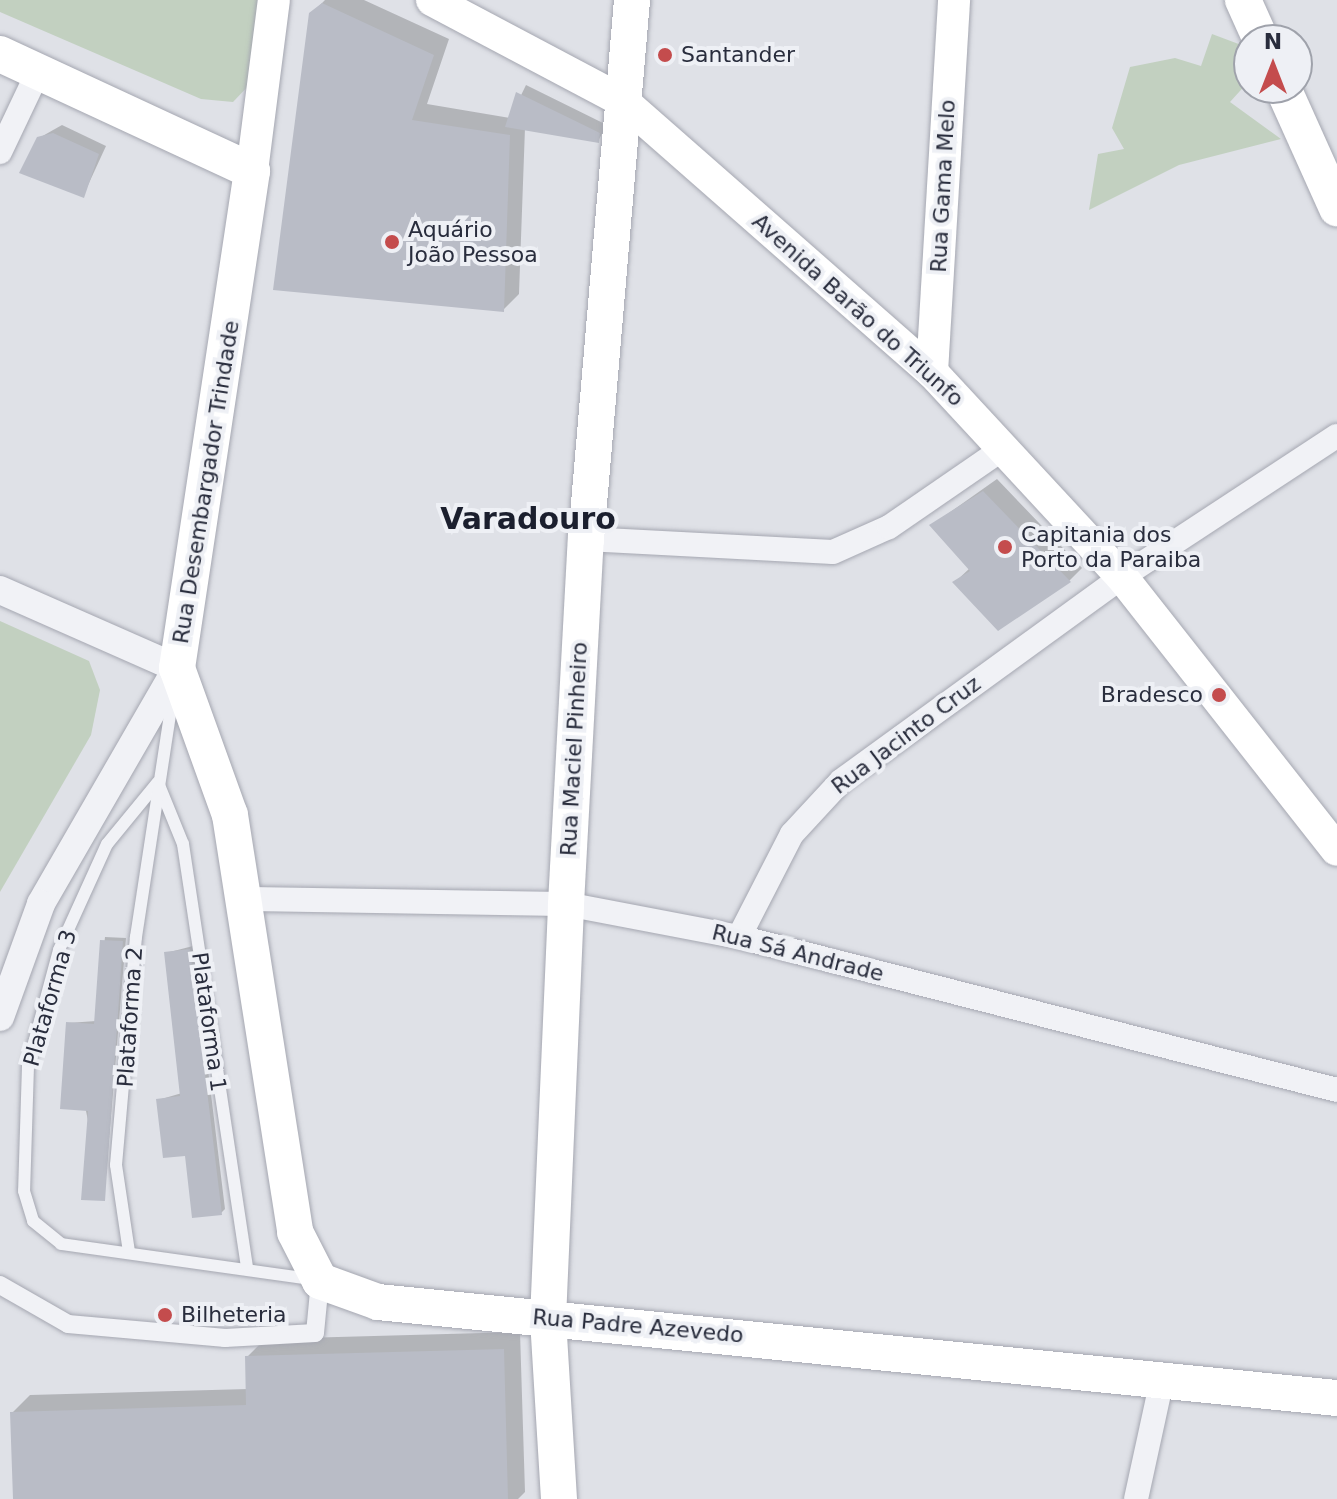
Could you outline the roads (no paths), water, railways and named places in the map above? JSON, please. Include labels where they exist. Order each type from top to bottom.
[{"type":"main road","name":"Rua Desembargador Trindade","points":[[274,0],[252,171],[177,668],[230,815],[247,899],[295,1232],[320,1281]]},
{"type":"main road","name":"Avenida Barão do Triunfo","points":[[432,0],[623,101],[932,372],[1122,577],[1337,850]]},
{"type":"main road","name":"Rua Maciel Pinheiro","points":[[559,1499],[548,1319],[566,904],[586,539],[632,0]]},
{"type":"main road","name":"Rua Gama Melo","points":[[932,372],[954,0]]},
{"type":"main road","points":[[1243,0],[1254,24]]},
{"type":"main road","points":[[0,54],[252,171]]},
{"type":"main road","points":[[1290,104],[1337,208]]},
{"type":"main road","name":"Rua Padre Azevedo","points":[[320,1281],[378,1302],[1163,1375],[1337,1398]]},
{"type":"street","points":[[0,152],[38,72]]},
{"type":"street","name":"Rua Jacinto Cruz","points":[[739,937],[792,834],[841,781],[1122,577],[1337,436]]},
{"type":"street","points":[[586,539],[833,552],[889,527],[1004,448]]},
{"type":"street","points":[[0,590],[177,668],[41,904],[0,1017]]},
{"type":"street","name":"Rua Sá Andrade","points":[[247,899],[566,904],[739,937],[1337,1090]]},
{"type":"street","points":[[0,1285],[68,1324],[225,1338],[315,1333],[320,1281]]},
{"type":"street","points":[[1136,1499],[1163,1375]]},
{"type":"lane","name":"Plataforma 2","points":[[129,1252],[116,1165],[158,782],[177,668]]},
{"type":"lane","name":"Plataforma 3","points":[[129,1252],[61,1244],[33,1221],[24,1191],[28,1066],[59,950],[107,844],[158,782]]},
{"type":"lane","name":"Plataforma 1","points":[[158,782],[183,844],[247,1266]]},
{"type":"lane","points":[[129,1252],[247,1266],[320,1281]]},
{"type":"place","name":"Santander","points":[[665,55]]},
{"type":"place","name":"Aquário João Pessoa","points":[[392,242]]},
{"type":"place","name":"Capitania dos Porto da Paraiba","points":[[1005,547]]},
{"type":"place","name":"Bradesco","points":[[1219,695]]},
{"type":"place","name":"Bilheteria","points":[[165,1315]]},
{"type":"district","name":"Varadouro","points":[[528,519]]}]
